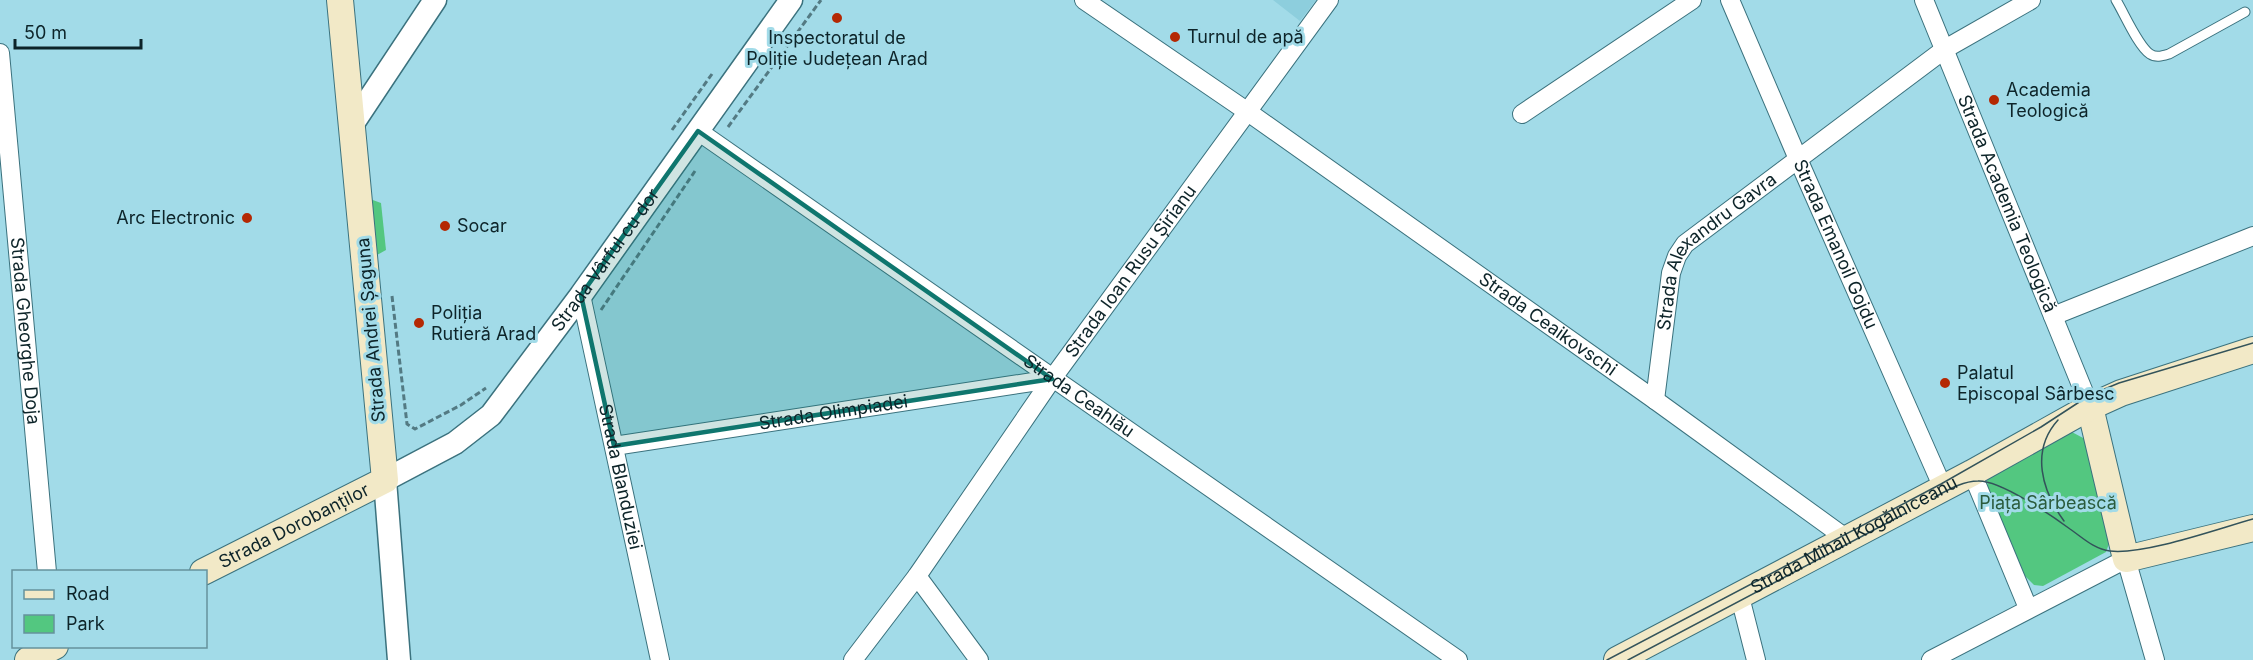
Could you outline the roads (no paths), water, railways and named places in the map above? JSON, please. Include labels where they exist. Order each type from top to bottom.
[{"type":"main road","name":"Strada Andrei Șaguna","points":[[340,0],[384,480]]},
{"type":"main road","name":"Strada Mihail Kogălniceanu","points":[[1617,660],[1972,473],[2090,407],[2121,393],[2253,350]]},
{"type":"main road","points":[[2090,407],[2126,559],[2253,528]]},
{"type":"main road","name":"Strada Dorobanților","points":[[207,570],[384,480]]},
{"type":"main road","points":[[28,660],[52,648]]},
{"type":"street","points":[[352,125],[435,0]]},
{"type":"street","name":"Strada Vârful cu dor","points":[[384,480],[455,442],[491,415],[581,295],[790,0]]},
{"type":"street","name":"Strada Ceaikovschi","points":[[1084,0],[1248,112],[1847,539]]},
{"type":"street","name":"Strada Ioan Rusu Șirianu","points":[[853,660],[916,576],[1052,379],[1329,0]]},
{"type":"street","points":[[1522,114],[1692,0]]},
{"type":"street","name":"Strada Emanoil Gojdu","points":[[1730,0],[1943,488]]},
{"type":"street","name":"Strada Academia Teologică","points":[[1924,0],[2090,407]]},
{"type":"street","name":"Strada Alexandru Gavra","points":[[1655,400],[1671,273],[1677,256],[1685,244],[1945,50],[2031,0]]},
{"type":"street","name":"Strada Gheorghe Doja","points":[[0,53],[47,570]]},
{"type":"street","name":"Strada Ceahlău","points":[[698,131],[1458,660]]},
{"type":"street","points":[[2054,316],[2253,237]]},
{"type":"street","name":"Strada Blanduziei","points":[[581,295],[660,660]]},
{"type":"street","name":"Strada Olimpiadei","points":[[614,446],[1052,379]]},
{"type":"street","points":[[1972,473],[2028,608]]},
{"type":"street","name":"Strada Andrei Șaguna","points":[[384,480],[399,660]]},
{"type":"street","points":[[1931,660],[2126,559],[2155,660]]},
{"type":"street","points":[[916,576],[979,660]]},
{"type":"street","points":[[1740,597],[1756,660]]},
{"type":"lane","points":[[2116,0],[2144,48],[2151,55],[2159,57],[2169,54],[2245,12]]},
{"type":"tram line","points":[[1607,660],[1941,484],[2041,427],[2090,395],[2119,383],[2253,343]]},
{"type":"tram line","points":[[2058,420],[2049,432],[2044,445],[2042,471],[2050,497],[2064,521]]},
{"type":"tram line","points":[[1935,497],[1956,486],[1978,481],[1987,482],[2025,499],[2089,543],[2110,551],[2161,545],[2253,519]]},
{"type":"tram line","points":[[1628,660],[1906,513]]},
{"type":"place","name":"Inspectoratul de Poliție Județean Arad","points":[[837,18]]},
{"type":"place","name":"Turnul de apă","points":[[1175,37]]},
{"type":"place","name":"Academia Teologică","points":[[1994,100]]},
{"type":"place","name":"Arc Electronic","points":[[247,218]]},
{"type":"place","name":"Socar","points":[[445,226]]},
{"type":"place","name":"Poliția Rutieră Arad","points":[[419,323]]},
{"type":"place","name":"Palatul Episcopal Sârbesc","points":[[1945,383]]},
{"type":"park label","name":"Piața Sârbească","points":[[2048,503]]}]
